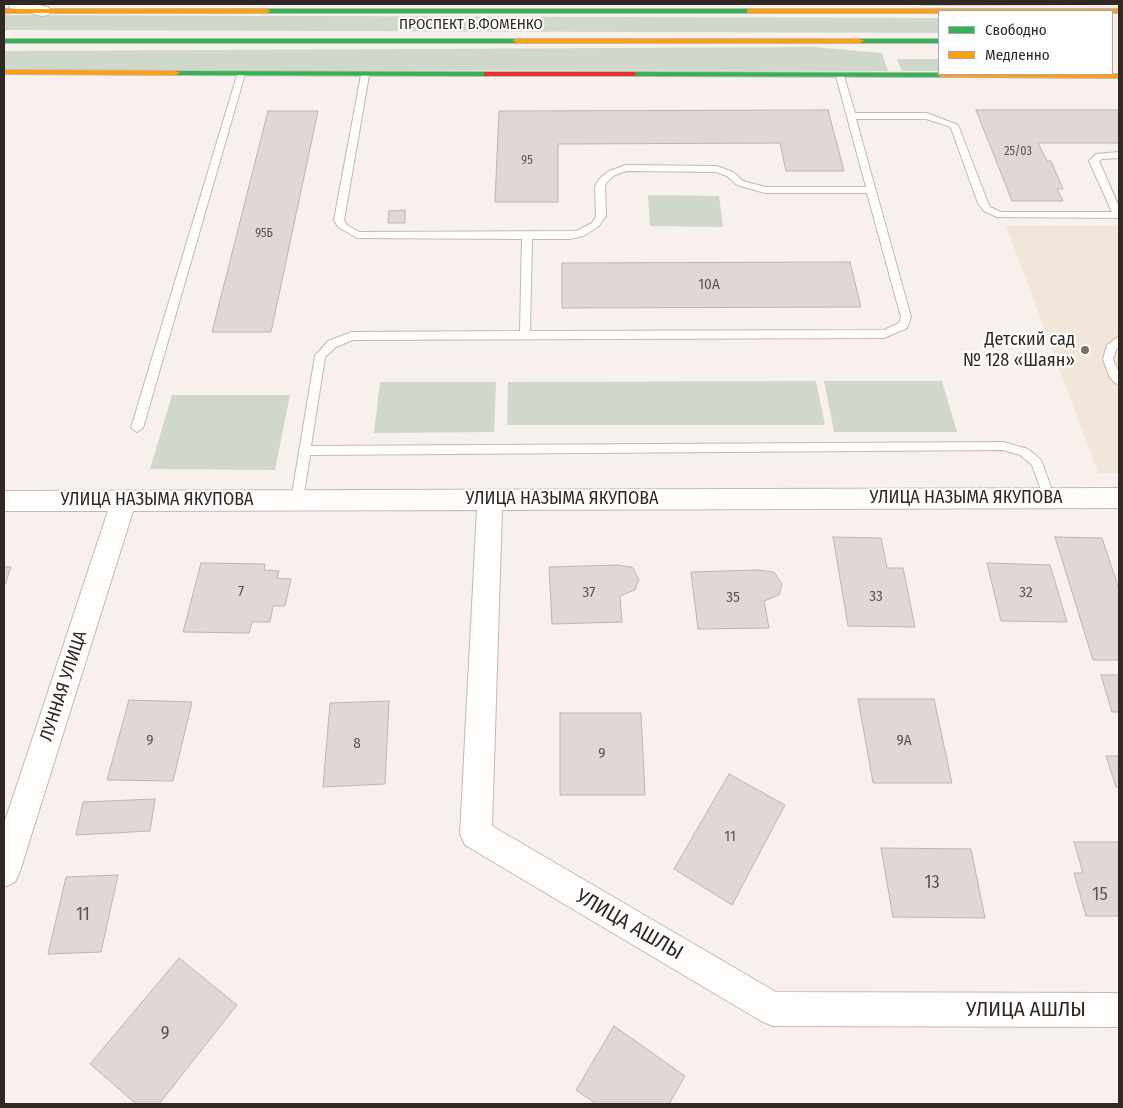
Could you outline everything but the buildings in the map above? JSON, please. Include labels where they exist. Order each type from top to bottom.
[{"type":"main road","name":"ПРОСПЕКТ В.ФОМЕНКО","points":[[4,11],[938,11]]},
{"type":"main road","name":"ПРОСПЕКТ В.ФОМЕНКО","points":[[4,40],[938,41]]},
{"type":"main road","points":[[4,72],[365,75],[1119,76]]},
{"type":"street","points":[[16,4],[42,11]]},
{"type":"street","name":"УЛИЦА НАЗЫМА ЯКУПОВА","points":[[4,501],[1119,498]]},
{"type":"street","name":"ЛУННАЯ УЛИЦА","points":[[4,872],[124,500]]},
{"type":"street","name":"УЛИЦА АШЛЫ","points":[[490,500],[476,834],[773,1009],[1119,1010]]},
{"type":"lane","points":[[137,428],[241,74]]},
{"type":"lane","points":[[365,75],[339,220],[343,227],[357,235],[570,236],[579,234],[595,225],[601,216],[600,186],[606,176],[626,168],[717,169],[730,174],[740,183],[765,190],[871,190]]},
{"type":"lane","points":[[297,500],[320,356],[332,344],[352,336],[874,334],[891,332],[903,325],[906,317],[840,76]]},
{"type":"lane","points":[[851,116],[927,116],[951,124],[955,127],[982,203],[993,212],[1008,216],[1118,217],[1094,161],[1099,156],[1119,155]]},
{"type":"lane","points":[[525,335],[527,236]]},
{"type":"lane","points":[[1119,340],[1112,348],[1108,360],[1113,373],[1119,380]]},
{"type":"lane","points":[[304,451],[1003,446],[1024,452],[1037,463],[1049,498]]},
{"type":"shaded area","points":[[4,4],[689,4],[4,5]]},
{"type":"shaded area","points":[[912,4],[1119,4],[1119,5],[924,6]]},
{"type":"shaded area","points":[[4,15],[938,18],[938,33],[4,30]]},
{"type":"shaded area","points":[[814,47],[882,53],[888,71],[4,70],[4,51]]},
{"type":"shaded area","points":[[897,59],[938,59],[938,71],[902,71]]},
{"type":"shaded area","points":[[648,195],[719,196],[723,227],[650,226]]},
{"type":"shaded area","name":"Детский сад № 128 «Шаян»","points":[[1006,226],[1119,226],[1119,473],[1098,473]]},
{"type":"shaded area","points":[[816,381],[825,425],[507,425],[508,382]]},
{"type":"shaded area","points":[[824,381],[942,381],[957,432],[834,432]]},
{"type":"shaded area","points":[[380,382],[496,382],[494,432],[374,433]]},
{"type":"shaded area","points":[[172,395],[290,395],[275,470],[150,469]]},
{"type":"traffic: fast","points":[[267,11],[750,11]]},
{"type":"traffic: fast","points":[[4,41],[517,41]]},
{"type":"traffic: fast","points":[[860,41],[938,41]]},
{"type":"traffic: fast","points":[[1113,41],[1119,41]]},
{"type":"traffic: fast","points":[[176,73],[487,74]]},
{"type":"traffic: fast","points":[[633,74],[938,75]]},
{"type":"traffic: slow","points":[[4,11],[267,11]]},
{"type":"traffic: slow","points":[[750,11],[938,11]]},
{"type":"traffic: slow","points":[[1113,11],[1119,11]]},
{"type":"traffic: slow","points":[[517,41],[860,41]]},
{"type":"traffic: slow","points":[[4,72],[176,73]]},
{"type":"traffic: slow","points":[[941,75],[1119,76]]},
{"type":"traffic: jam","points":[[487,74],[633,74]]},
{"type":"place","name":"Детский сад № 128 «Шаян»","points":[[1085,350]]}]
